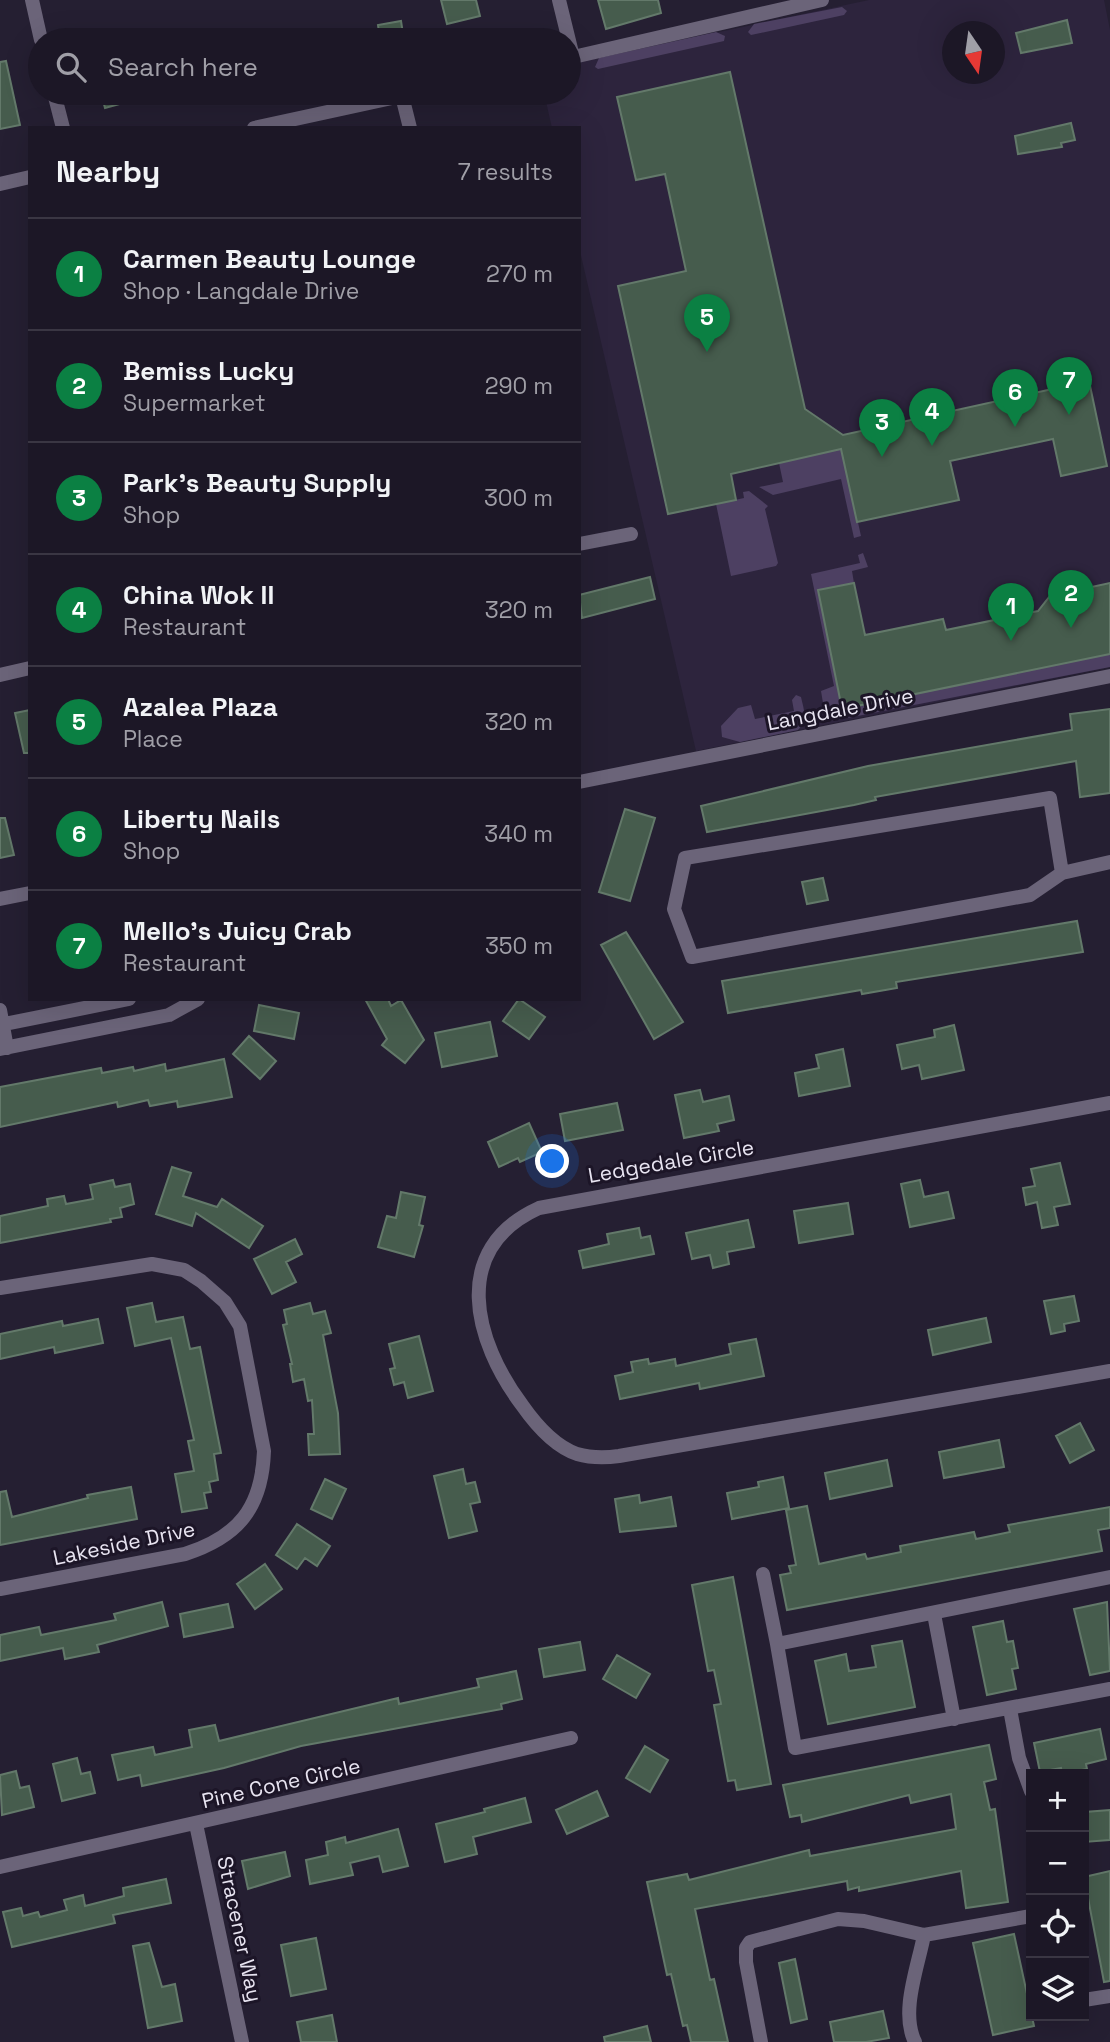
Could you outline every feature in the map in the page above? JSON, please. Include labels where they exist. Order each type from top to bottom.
[{"type":"street","points":[[32,0],[38,28]]},
{"type":"street","points":[[559,0],[565,28]]},
{"type":"street","points":[[581,56],[822,0]]},
{"type":"street","points":[[57,105],[62,126]]},
{"type":"street","points":[[263,126],[358,105]]},
{"type":"street","points":[[409,105],[410,126]]},
{"type":"street","points":[[0,184],[28,177]]},
{"type":"street","points":[[581,544],[631,534]]},
{"type":"street","points":[[0,675],[28,668]]},
{"type":"street","name":"Langdale Drive","points":[[581,782],[1110,676]]},
{"type":"street","points":[[1062,873],[1050,798],[685,858],[674,909],[692,957],[1030,895],[1062,873],[1110,862]]},
{"type":"street","points":[[0,899],[28,893]]},
{"type":"street","points":[[119,1001],[1,1020],[4,1049],[169,1015],[194,1001]]},
{"type":"street","points":[[95,1006],[100,1030]]},
{"type":"street","name":"Ledgedale Circle","points":[[1110,1103],[539,1208],[507,1226],[495,1240],[480,1271],[478,1288],[481,1325],[508,1387],[537,1426],[557,1443],[587,1456],[619,1456],[1110,1371]]},
{"type":"street","name":"Lakeside Drive","points":[[0,1288],[152,1264],[170,1266],[193,1276],[215,1291],[240,1326],[264,1451],[263,1470],[252,1506],[235,1530],[214,1545],[185,1554],[0,1589]]},
{"type":"street","points":[[763,1574],[795,1748],[1110,1689]]},
{"type":"street","points":[[777,1644],[1110,1577]]},
{"type":"street","points":[[934,1614],[954,1720]]},
{"type":"street","points":[[1010,1709],[1019,1758],[1026,1777]]},
{"type":"street","name":"Pine Cone Circle","points":[[0,1867],[571,1738]]},
{"type":"street","name":"Stracener Way","points":[[196,1824],[242,2042]]},
{"type":"street","points":[[761,2042],[746,1962],[746,1948],[750,1942],[838,1919],[864,1921],[924,1935],[1026,1917]]},
{"type":"street","points":[[912,2041],[909,2014],[924,1935]]},
{"type":"street","points":[[1089,1999],[1110,1996]]},
{"type":"shaded area","points":[[869,0],[1104,0],[1110,30],[1110,667],[696,751],[581,256],[581,126],[552,126],[547,105],[581,105],[581,61]]},
{"type":"shaded area","points":[[842,7],[847,11],[844,15],[751,35],[748,32],[754,24]]},
{"type":"shaded area","points":[[716,32],[725,36],[724,41],[598,69],[595,67],[599,58]]},
{"type":"shaded area","points":[[841,446],[861,536],[854,538],[841,479],[773,495],[759,487],[783,482],[779,463],[833,451]]},
{"type":"shaded area","points":[[749,491],[768,506],[765,509],[778,563],[776,566],[731,576],[716,504],[744,498],[743,492]]},
{"type":"shaded area","points":[[863,553],[868,567],[852,571],[854,583],[818,590],[842,709],[1110,654],[1110,667],[832,721],[825,715],[821,691],[834,686],[811,574],[860,563],[858,555]]},
{"type":"shaded area","points":[[796,695],[801,697],[804,715],[798,730],[740,742],[722,737],[721,726],[738,708],[751,705],[755,719],[794,711],[792,700]]},
{"type":"building","points":[[441,0],[476,0],[480,16],[447,24]]},
{"type":"building","points":[[598,0],[658,0],[661,13],[606,29]]},
{"type":"building","points":[[1067,20],[1072,43],[1021,53],[1016,33]]},
{"type":"building","points":[[401,21],[402,28],[378,28],[378,25]]},
{"type":"building","points":[[6,61],[20,125],[0,129],[0,62]]},
{"type":"building","points":[[730,72],[805,409],[843,435],[1089,381],[1107,466],[1061,476],[1053,439],[950,461],[959,500],[857,522],[841,449],[731,474],[736,500],[668,514],[618,286],[686,271],[665,174],[636,180],[617,97]]},
{"type":"building","points":[[1071,123],[1075,140],[1061,143],[1062,147],[1018,154],[1015,136]]},
{"type":"building","points":[[650,577],[655,599],[582,618],[581,594]]},
{"type":"building","points":[[854,583],[865,635],[943,619],[946,630],[1038,611],[1050,596],[1110,583],[1110,654],[842,709],[818,590]]},
{"type":"building","points":[[1110,709],[1110,793],[1080,797],[1076,761],[875,797],[876,800],[854,805],[707,832],[701,806],[868,766],[1072,730],[1070,714]]},
{"type":"building","points":[[28,710],[28,753],[24,753],[15,713]]},
{"type":"building","points":[[625,809],[655,818],[630,901],[599,892]]},
{"type":"building","points":[[0,818],[5,818],[14,855],[0,858]]},
{"type":"building","points":[[823,878],[828,900],[807,904],[802,882]]},
{"type":"building","points":[[1077,921],[1083,952],[896,982],[897,988],[862,994],[861,990],[728,1013],[722,981]]},
{"type":"building","points":[[626,932],[683,1022],[654,1039],[601,945]]},
{"type":"building","points":[[366,1001],[389,1001],[391,1006],[402,1001],[424,1040],[405,1063],[382,1045],[387,1039]]},
{"type":"building","points":[[518,1001],[522,1001],[545,1017],[529,1039],[503,1021]]},
{"type":"building","points":[[259,1005],[299,1013],[294,1039],[254,1031]]},
{"type":"building","points":[[490,1022],[497,1056],[442,1067],[435,1033]]},
{"type":"building","points":[[954,1025],[964,1070],[922,1079],[919,1065],[902,1069],[897,1045],[935,1037],[934,1030]]},
{"type":"building","points":[[249,1036],[276,1061],[260,1079],[233,1054]]},
{"type":"building","points":[[843,1049],[850,1086],[799,1096],[795,1073],[819,1068],[816,1055]]},
{"type":"building","points":[[224,1059],[232,1097],[178,1107],[177,1101],[150,1106],[148,1100],[118,1107],[117,1102],[0,1127],[0,1087],[101,1068],[102,1073],[133,1067],[134,1071],[165,1064],[166,1071]]},
{"type":"building","points":[[700,1090],[703,1102],[729,1096],[734,1120],[717,1124],[719,1131],[684,1138],[675,1095]]},
{"type":"building","points":[[617,1103],[623,1130],[565,1141],[560,1114]]},
{"type":"building","points":[[529,1123],[542,1152],[520,1162],[518,1158],[499,1167],[488,1142]]},
{"type":"building","points":[[1060,1163],[1070,1204],[1054,1207],[1058,1225],[1042,1228],[1037,1202],[1026,1205],[1023,1188],[1035,1186],[1031,1169]]},
{"type":"building","points":[[172,1167],[191,1173],[183,1196],[217,1207],[222,1199],[263,1226],[249,1248],[196,1213],[192,1226],[156,1214]]},
{"type":"building","points":[[113,1180],[115,1187],[130,1184],[134,1204],[120,1208],[122,1217],[110,1219],[111,1222],[0,1243],[0,1216],[48,1206],[47,1199],[64,1196],[66,1204],[93,1199],[90,1185]]},
{"type":"building","points":[[920,1180],[924,1197],[948,1192],[954,1218],[910,1227],[901,1184]]},
{"type":"building","points":[[401,1192],[425,1197],[419,1225],[423,1226],[414,1257],[378,1247],[387,1216],[396,1218]]},
{"type":"building","points":[[848,1203],[853,1234],[799,1243],[794,1211]]},
{"type":"building","points":[[748,1220],[754,1247],[727,1252],[729,1264],[713,1268],[710,1255],[692,1259],[686,1233]]},
{"type":"building","points":[[639,1228],[641,1238],[650,1236],[654,1254],[583,1268],[579,1251],[609,1244],[607,1234]]},
{"type":"building","points":[[295,1239],[302,1254],[286,1262],[296,1282],[272,1294],[254,1259]]},
{"type":"building","points":[[1074,1296],[1079,1321],[1064,1324],[1065,1331],[1051,1334],[1044,1301]]},
{"type":"building","points":[[152,1303],[156,1322],[183,1317],[190,1349],[200,1347],[221,1453],[214,1454],[218,1480],[209,1482],[211,1492],[204,1493],[207,1508],[182,1512],[175,1474],[194,1471],[188,1441],[194,1440],[171,1338],[135,1346],[127,1308]]},
{"type":"building","points":[[310,1303],[313,1314],[325,1311],[331,1333],[323,1335],[338,1413],[340,1454],[309,1455],[308,1434],[314,1434],[312,1400],[308,1401],[304,1379],[293,1382],[292,1364],[283,1325],[287,1324],[284,1310]]},
{"type":"building","points":[[986,1318],[991,1342],[933,1355],[928,1330]]},
{"type":"building","points":[[98,1319],[103,1343],[55,1353],[54,1347],[0,1359],[0,1334],[62,1321],[63,1326]]},
{"type":"building","points":[[419,1336],[433,1391],[408,1398],[404,1382],[394,1385],[390,1369],[395,1368],[389,1344]]},
{"type":"building","points":[[756,1339],[764,1376],[700,1389],[699,1383],[620,1399],[615,1376],[633,1372],[631,1362],[648,1359],[649,1364],[675,1359],[676,1366],[731,1354],[729,1344]]},
{"type":"building","points":[[1080,1423],[1094,1450],[1070,1463],[1056,1436]]},
{"type":"building","points":[[999,1440],[1004,1467],[944,1478],[939,1452]]},
{"type":"building","points":[[887,1460],[892,1486],[830,1499],[825,1473]]},
{"type":"building","points":[[463,1469],[466,1484],[475,1482],[480,1502],[470,1504],[477,1531],[449,1538],[434,1476]]},
{"type":"building","points":[[783,1477],[789,1508],[732,1519],[727,1493],[759,1487],[758,1482]]},
{"type":"building","points":[[325,1479],[346,1489],[332,1519],[311,1509]]},
{"type":"building","points":[[131,1487],[137,1519],[0,1545],[0,1492],[6,1491],[12,1517],[88,1498],[87,1495]]},
{"type":"building","points":[[639,1495],[640,1503],[671,1497],[676,1526],[620,1532],[615,1499]]},
{"type":"building","points":[[807,1506],[819,1564],[865,1554],[867,1559],[901,1552],[900,1546],[974,1532],[976,1539],[1010,1532],[1008,1525],[1110,1507],[1110,1528],[1098,1530],[1102,1551],[787,1610],[780,1575],[791,1573],[789,1566],[796,1565],[786,1510]]},
{"type":"building","points":[[297,1524],[330,1546],[317,1566],[305,1558],[297,1569],[276,1555]]},
{"type":"building","points":[[265,1564],[282,1589],[255,1609],[237,1584]]},
{"type":"building","points":[[733,1577],[771,1784],[737,1790],[735,1780],[728,1781],[714,1705],[721,1704],[714,1670],[708,1671],[692,1585]]},
{"type":"building","points":[[162,1602],[168,1626],[97,1645],[99,1652],[65,1659],[63,1648],[0,1661],[0,1635],[39,1627],[41,1635],[116,1620],[114,1614]]},
{"type":"building","points":[[1107,1602],[1110,1671],[1090,1675],[1074,1609]]},
{"type":"building","points":[[228,1604],[233,1627],[184,1637],[180,1614]]},
{"type":"building","points":[[1003,1621],[1007,1642],[1013,1641],[1018,1668],[1012,1669],[1016,1689],[987,1695],[973,1627]]},
{"type":"building","points":[[902,1641],[915,1707],[828,1724],[815,1661],[846,1654],[849,1671],[876,1667],[872,1646]]},
{"type":"building","points":[[580,1642],[585,1670],[544,1677],[539,1649]]},
{"type":"building","points":[[617,1655],[650,1674],[636,1698],[603,1679]]},
{"type":"building","points":[[516,1671],[522,1699],[501,1704],[502,1709],[301,1746],[224,1768],[142,1786],[140,1775],[118,1780],[112,1755],[153,1747],[155,1755],[192,1747],[189,1730],[215,1725],[219,1741],[398,1698],[399,1704],[479,1687],[477,1679]]},
{"type":"building","points":[[1100,1729],[1106,1759],[1086,1764],[1087,1769],[1039,1769],[1034,1743]]},
{"type":"building","points":[[989,1745],[996,1779],[984,1782],[990,1810],[995,1809],[1008,1902],[966,1908],[961,1871],[859,1891],[859,1887],[848,1890],[847,1881],[695,1909],[710,1980],[714,1979],[728,2042],[691,2042],[687,2025],[683,2026],[671,1974],[667,1975],[647,1882],[687,1874],[689,1880],[809,1850],[810,1856],[956,1829],[951,1794],[911,1803],[909,1795],[802,1822],[801,1815],[790,1817],[783,1785]]},
{"type":"building","points":[[645,1746],[668,1760],[650,1792],[626,1778]]},
{"type":"building","points":[[77,1758],[81,1774],[90,1772],[95,1793],[62,1801],[53,1764]]},
{"type":"building","points":[[16,1771],[20,1788],[29,1786],[34,1807],[2,1815],[0,1775]]},
{"type":"building","points":[[597,1791],[608,1816],[567,1834],[556,1810]]},
{"type":"building","points":[[525,1798],[531,1822],[473,1837],[477,1854],[445,1862],[436,1824],[485,1812],[484,1809]]},
{"type":"building","points":[[1110,1810],[1110,1840],[1089,1842],[1089,1812]]},
{"type":"building","points":[[398,1829],[408,1866],[383,1872],[379,1856],[350,1863],[353,1875],[310,1884],[306,1860],[328,1855],[326,1842],[345,1837],[346,1843]]},
{"type":"building","points":[[285,1852],[290,1876],[248,1889],[242,1861]]},
{"type":"building","points":[[1110,1871],[1110,1981],[1104,1982],[1089,1903],[1089,1876]]},
{"type":"building","points":[[166,1879],[171,1903],[113,1915],[115,1923],[12,1947],[3,1912],[21,1908],[23,1916],[38,1912],[40,1917],[67,1910],[64,1900],[83,1895],[85,1906],[124,1896],[123,1888]]},
{"type":"building","points":[[1014,1934],[1026,1989],[1026,2021],[1033,2021],[1034,2026],[993,2035],[973,1943]]},
{"type":"building","points":[[316,1938],[326,1989],[291,1996],[281,1945]]},
{"type":"building","points":[[149,1943],[162,1987],[175,1984],[182,2021],[148,2028],[133,1946]]},
{"type":"building","points":[[795,1959],[807,2019],[791,2023],[779,1963]]},
{"type":"building","points":[[883,2011],[889,2038],[866,2042],[834,2042],[830,2022]]},
{"type":"building","points":[[332,2015],[337,2042],[301,2042],[297,2022]]},
{"type":"building","points":[[647,2026],[651,2042],[605,2042],[604,2037]]},
{"type":"place","name":"Azalea Plaza","points":[[707,352]]},
{"type":"place","name":"Mello's Juicy Crab","points":[[1069,415]]},
{"type":"place","name":"Liberty Nails","points":[[1015,427]]},
{"type":"place","name":"China Wok II","points":[[932,446]]},
{"type":"place","name":"Park's Beauty Supply","points":[[882,457]]},
{"type":"place","name":"Bemiss Lucky","points":[[1071,628]]},
{"type":"place","name":"Carmen Beauty Lounge","points":[[1011,641]]}]
